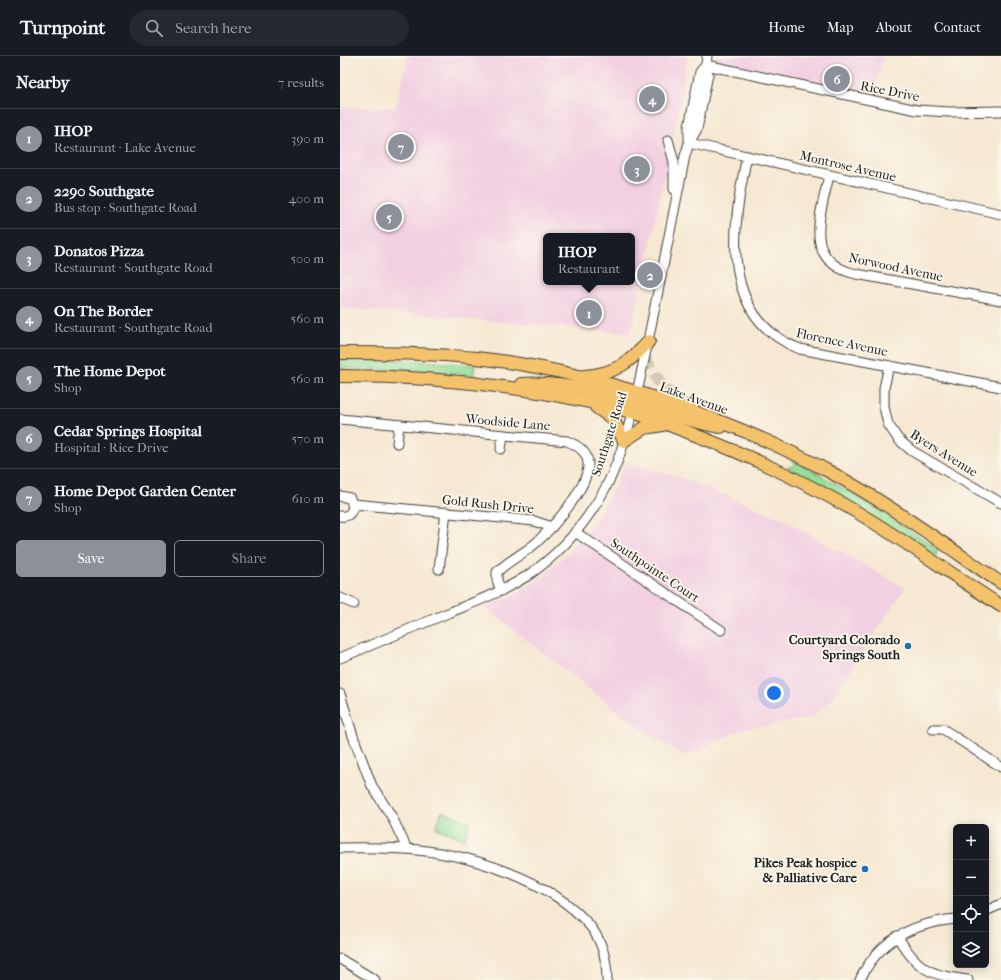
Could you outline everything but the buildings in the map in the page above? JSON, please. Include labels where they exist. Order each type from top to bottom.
[{"type":"main road","points":[[577,376],[597,375],[619,368],[631,359],[649,340]]},
{"type":"main road","name":"Lake Avenue","points":[[340,353],[389,353],[478,358],[577,376],[635,403],[670,426],[781,472],[860,514],[1001,606]]},
{"type":"main road","name":"Lake Avenue","points":[[340,376],[420,377],[539,391],[584,402],[635,403],[735,428],[830,472],[910,522],[1001,583]]},
{"type":"main road","points":[[496,385],[538,382],[558,384],[635,403]]},
{"type":"main road","points":[[584,402],[607,413],[618,427],[624,441],[644,428],[657,425],[670,426]]},
{"type":"street","name":"Rice Drive","points":[[706,61],[916,110],[950,112],[1001,111]]},
{"type":"street","name":"Southgate Road","points":[[340,658],[501,591],[544,563],[575,532],[606,485],[624,441],[635,403],[689,143],[689,126],[700,72],[706,61]]},
{"type":"street","points":[[668,140],[674,162],[674,212]]},
{"type":"street","name":"Montrose Avenue","points":[[689,143],[1001,214]]},
{"type":"street","name":"Florence Avenue","points":[[747,156],[737,210],[736,253],[742,288],[753,315],[774,336],[795,347],[1001,387]]},
{"type":"street","name":"Norwood Avenue","points":[[829,175],[818,234],[821,250],[831,263],[846,272],[1001,300]]},
{"type":"street","name":"Byers Avenue","points":[[889,366],[884,388],[884,407],[888,424],[898,439],[912,451],[1001,503]]},
{"type":"street","name":"Woodside Lane","points":[[340,419],[567,441],[579,447],[587,457],[588,470],[585,479],[577,493],[552,527]]},
{"type":"street","points":[[397,443],[399,425]]},
{"type":"street","points":[[502,449],[503,435]]},
{"type":"street","points":[[340,496],[350,498],[353,504],[350,513],[345,516],[340,516]]},
{"type":"street","name":"Gold Rush Drive","points":[[353,504],[534,521],[552,527]]},
{"type":"street","points":[[438,569],[446,512]]},
{"type":"street","points":[[501,591],[497,580],[497,572],[530,548],[552,527]]},
{"type":"street","name":"Southpointe Court","points":[[575,532],[721,630]]},
{"type":"street","points":[[340,598],[354,604]]},
{"type":"street","points":[[340,694],[352,736],[372,786],[392,817],[407,849]]},
{"type":"street","points":[[933,729],[943,729],[1001,766]]},
{"type":"street","points":[[340,848],[407,849],[456,857],[499,869],[554,895],[575,911],[590,927],[604,953],[607,966],[607,980]]},
{"type":"street","points":[[989,910],[1001,904]]},
{"type":"street","points":[[860,980],[872,959],[888,942],[917,926],[937,921],[953,919]]},
{"type":"street","points":[[898,936],[914,960],[924,969],[945,977],[968,980]]},
{"type":"street","points":[[340,959],[375,980]]},
{"type":"shaded area","points":[[408,56],[687,56],[682,95],[631,333],[340,308],[340,107],[396,108]]},
{"type":"shaded area","points":[[715,56],[884,56],[872,96],[722,62]]},
{"type":"shaded area","points":[[624,462],[680,477],[783,519],[905,588],[832,698],[812,718],[746,728],[684,756],[637,726],[483,606],[503,600],[525,588],[568,553],[598,516],[614,487]]},
{"type":"green space","points":[[340,360],[408,360],[476,365],[474,375],[413,370],[340,368]]},
{"type":"green space","points":[[791,459],[866,502],[938,549],[936,556],[827,489],[787,468],[794,466]]},
{"type":"green space","points":[[442,811],[470,822],[464,839],[436,828]]},
{"type":"tunnel","points":[[645,358],[662,387],[690,408]]},
{"type":"place","name":"Cedar Springs Hospital","points":[[837,79]]},
{"type":"place","name":"On The Border","points":[[652,99]]},
{"type":"place","name":"Home Depot Garden Center","points":[[401,147]]},
{"type":"place","name":"Donatos Pizza","points":[[637,169]]},
{"type":"place","name":"The Home Depot","points":[[389,217]]},
{"type":"place","name":"2290 Southgate","points":[[650,275]]},
{"type":"place","name":"IHOP","points":[[589,313]]},
{"type":"place","name":"Courtyard Colorado Springs South","points":[[908,646]]},
{"type":"place","name":"Pikes Peak hospice & Palliative Care","points":[[865,869]]}]
